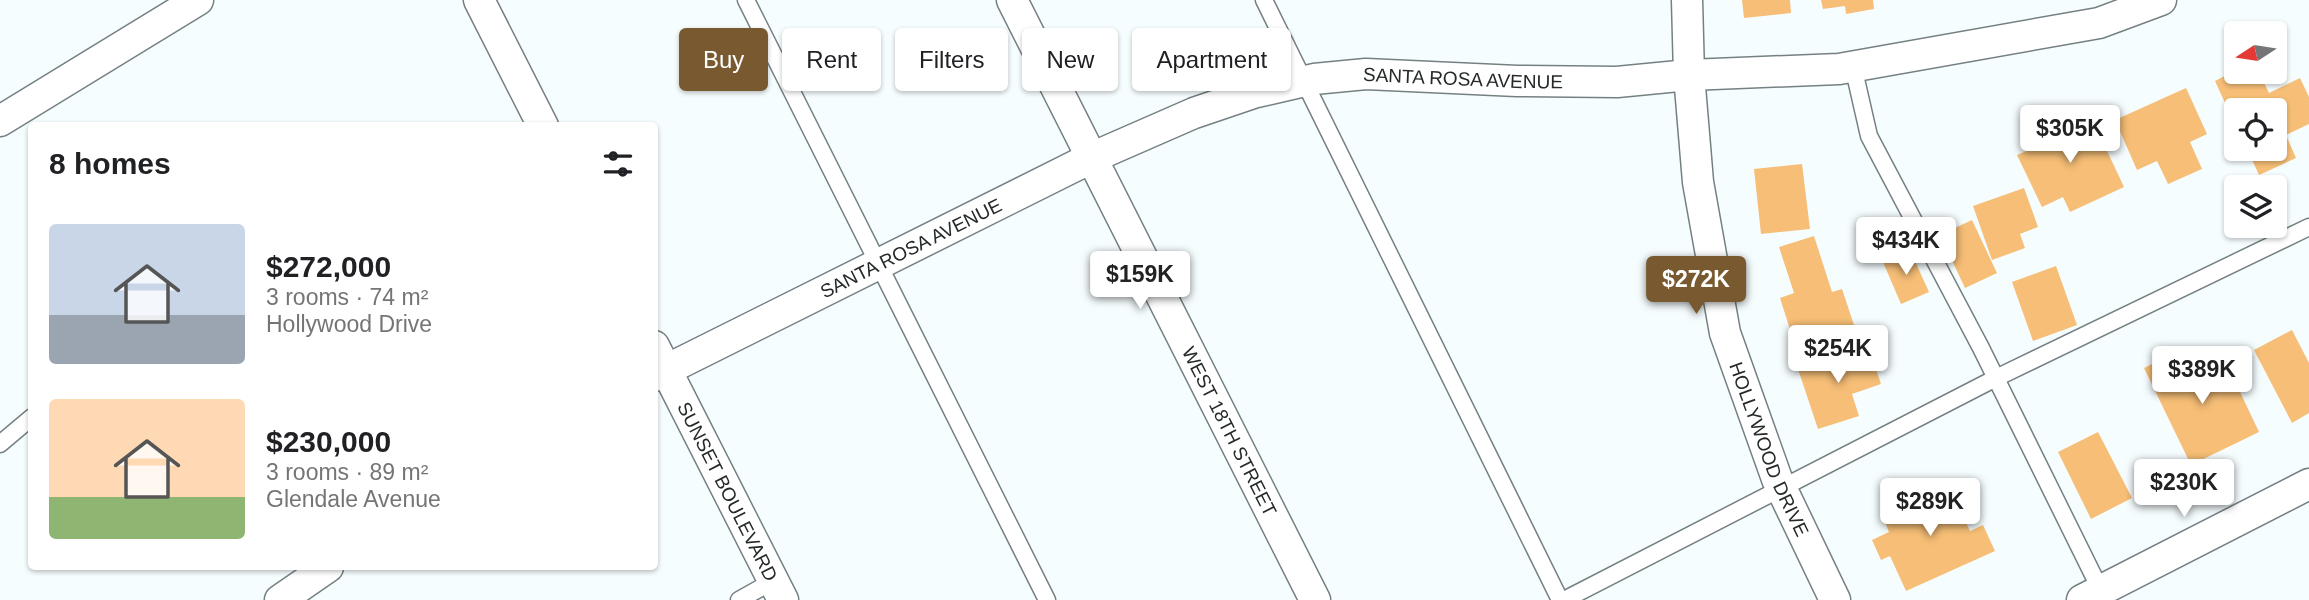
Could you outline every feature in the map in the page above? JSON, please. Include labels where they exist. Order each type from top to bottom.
[{"type":"street","points":[[0,121],[198,0]]},
{"type":"street","points":[[480,0],[541,122]]},
{"type":"street","name":"WEST 18TH STREET","points":[[1012,0],[1315,600]]},
{"type":"street","name":"HOLLYWOOD DRIVE","points":[[1686,0],[1698,181],[1725,333],[1782,488],[1835,600]]},
{"type":"street","name":"SANTA ROSA AVENUE","points":[[658,364],[879,263],[1091,158],[1194,113],[1253,93],[1306,80],[1366,74],[1517,81],[1618,82],[1689,75],[1756,74],[1853,66],[2099,23],[2161,0]]},
{"type":"street","name":"SUNSET BOULEVARD","points":[[658,364],[778,591]]},
{"type":"street","points":[[2096,597],[2309,484]]},
{"type":"street","points":[[280,600],[324,570]]},
{"type":"lane","points":[[746,0],[1047,600]]},
{"type":"lane","points":[[1264,0],[1562,600],[1996,379],[2309,227]]},
{"type":"lane","points":[[1853,66],[1869,136],[1996,379],[2096,597]]},
{"type":"lane","points":[[0,444],[28,420]]},
{"type":"lane","points":[[739,600],[778,591]]},
{"type":"building","points":[[1742,0],[1790,0],[1791,13],[1744,18]]},
{"type":"building","points":[[1821,0],[1873,0],[1874,9],[1846,14],[1845,6],[1823,9]]},
{"type":"building","points":[[2224,76],[2224,84],[2265,84],[2269,93],[2300,78],[2309,97],[2309,124],[2287,135],[2287,98],[2224,98],[2224,101],[2215,81]]},
{"type":"building","points":[[2186,88],[2207,134],[2190,142],[2202,169],[2168,184],[2157,161],[2137,170],[2115,120]]},
{"type":"building","points":[[2063,116],[2069,130],[2092,119],[2124,187],[2070,212],[2063,197],[2042,207],[2017,155],[2040,145],[2033,130]]},
{"type":"building","points":[[2287,137],[2296,158],[2259,175],[2253,161],[2287,161]]},
{"type":"building","points":[[1802,164],[1810,229],[1761,234],[1754,169]]},
{"type":"building","points":[[2024,188],[2038,227],[2020,234],[2025,248],[1992,260],[1973,206]]},
{"type":"building","points":[[1972,220],[1997,273],[1965,288],[1940,235]]},
{"type":"building","points":[[1814,236],[1832,292],[1842,289],[1854,325],[1795,345],[1780,298],[1794,293],[1779,247]]},
{"type":"building","points":[[1910,250],[1929,292],[1901,304],[1883,262]]},
{"type":"building","points":[[2056,266],[2077,325],[2033,341],[2012,282]]},
{"type":"building","points":[[2292,330],[2309,363],[2309,413],[2292,423],[2254,350]]},
{"type":"building","points":[[1868,345],[1881,384],[1852,394],[1859,416],[1818,429],[1798,369]]},
{"type":"building","points":[[2174,353],[2185,375],[2223,356],[2259,432],[2191,465],[2144,368]]},
{"type":"building","points":[[2098,432],[2132,498],[2091,519],[2058,452]]},
{"type":"building","points":[[1948,483],[1970,531],[1983,525],[1995,551],[1906,591],[1890,556],[1881,560],[1872,540],[1889,532],[1881,513]]}]
